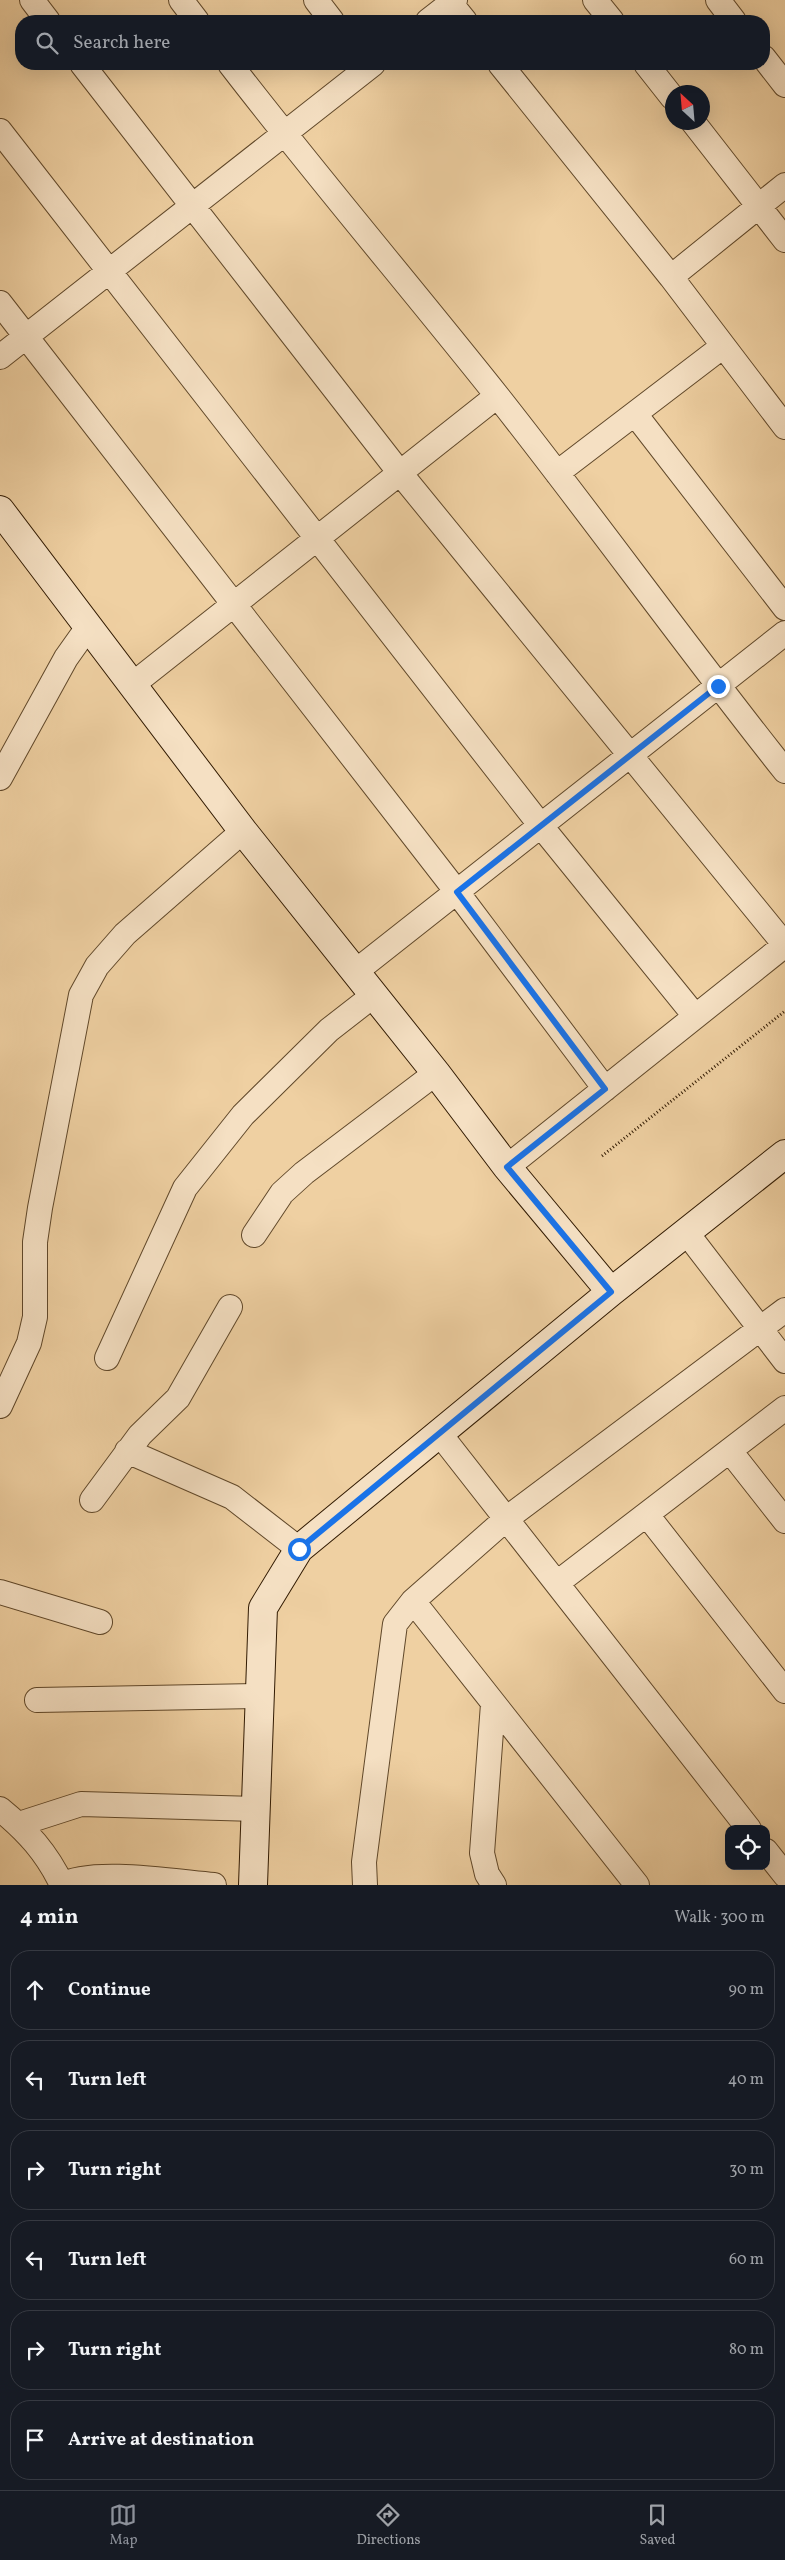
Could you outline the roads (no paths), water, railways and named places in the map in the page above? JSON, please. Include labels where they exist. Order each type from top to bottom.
[{"type":"street","points":[[32,0],[43,15]]},
{"type":"street","points":[[181,0],[192,15]]},
{"type":"street","points":[[316,0],[327,15]]},
{"type":"street","points":[[595,0],[607,15]]},
{"type":"street","points":[[718,0],[729,15]]},
{"type":"street","points":[[435,15],[451,1],[461,15]]},
{"type":"street","points":[[770,66],[785,85]]},
{"type":"street","points":[[87,70],[400,473],[785,945],[507,1167]]},
{"type":"street","points":[[235,70],[284,134],[497,396],[785,771]]},
{"type":"street","points":[[0,356],[193,206],[363,70]]},
{"type":"street","points":[[505,70],[671,277],[722,347],[785,427]]},
{"type":"street","points":[[651,70],[665,88]]},
{"type":"street","points":[[699,130],[785,240]]},
{"type":"street","points":[[0,131],[540,826],[696,1016]]},
{"type":"street","points":[[671,277],[785,185]]},
{"type":"street","points":[[0,303],[457,892],[605,1089]]},
{"type":"street","points":[[557,473],[722,347]]},
{"type":"street","points":[[132,685],[497,396]]},
{"type":"street","points":[[635,414],[785,608]]},
{"type":"street","points":[[0,510],[243,831],[436,1073],[507,1167],[611,1292]]},
{"type":"street","points":[[0,778],[66,658],[88,627]]},
{"type":"street","points":[[355,972],[785,633]]},
{"type":"street","points":[[0,1406],[29,1342],[35,1317],[35,1242],[81,995],[97,966],[125,934],[243,831]]},
{"type":"street","points":[[106,1358],[185,1188],[243,1115],[329,1030],[374,995]]},
{"type":"street","points":[[254,1235],[282,1193],[293,1183],[436,1073]]},
{"type":"street","points":[[253,1885],[263,1608],[299,1549],[611,1292],[785,1154]]},
{"type":"street","points":[[686,1232],[785,1361]]},
{"type":"street","points":[[92,1500],[127,1451],[178,1398],[230,1307]]},
{"type":"street","points":[[365,1885],[364,1862],[395,1624],[413,1601],[506,1519],[785,1310]]},
{"type":"street","points":[[556,1583],[785,1408]]},
{"type":"street","points":[[439,1433],[746,1825]]},
{"type":"street","points":[[127,1451],[232,1498],[299,1549]]},
{"type":"street","points":[[730,1451],[785,1521]]},
{"type":"street","points":[[647,1515],[785,1691]]},
{"type":"street","points":[[0,1592],[100,1622]]},
{"type":"street","points":[[413,1601],[637,1885]]},
{"type":"street","points":[[37,1700],[260,1696]]},
{"type":"street","points":[[493,1704],[482,1853],[488,1874],[494,1885]]},
{"type":"street","points":[[19,1824],[81,1804],[256,1809]]},
{"type":"street","points":[[0,1809],[34,1839],[52,1864],[62,1885],[70,1880],[99,1877],[214,1885]]},
{"type":"street","points":[[770,1856],[785,1875]]}]
